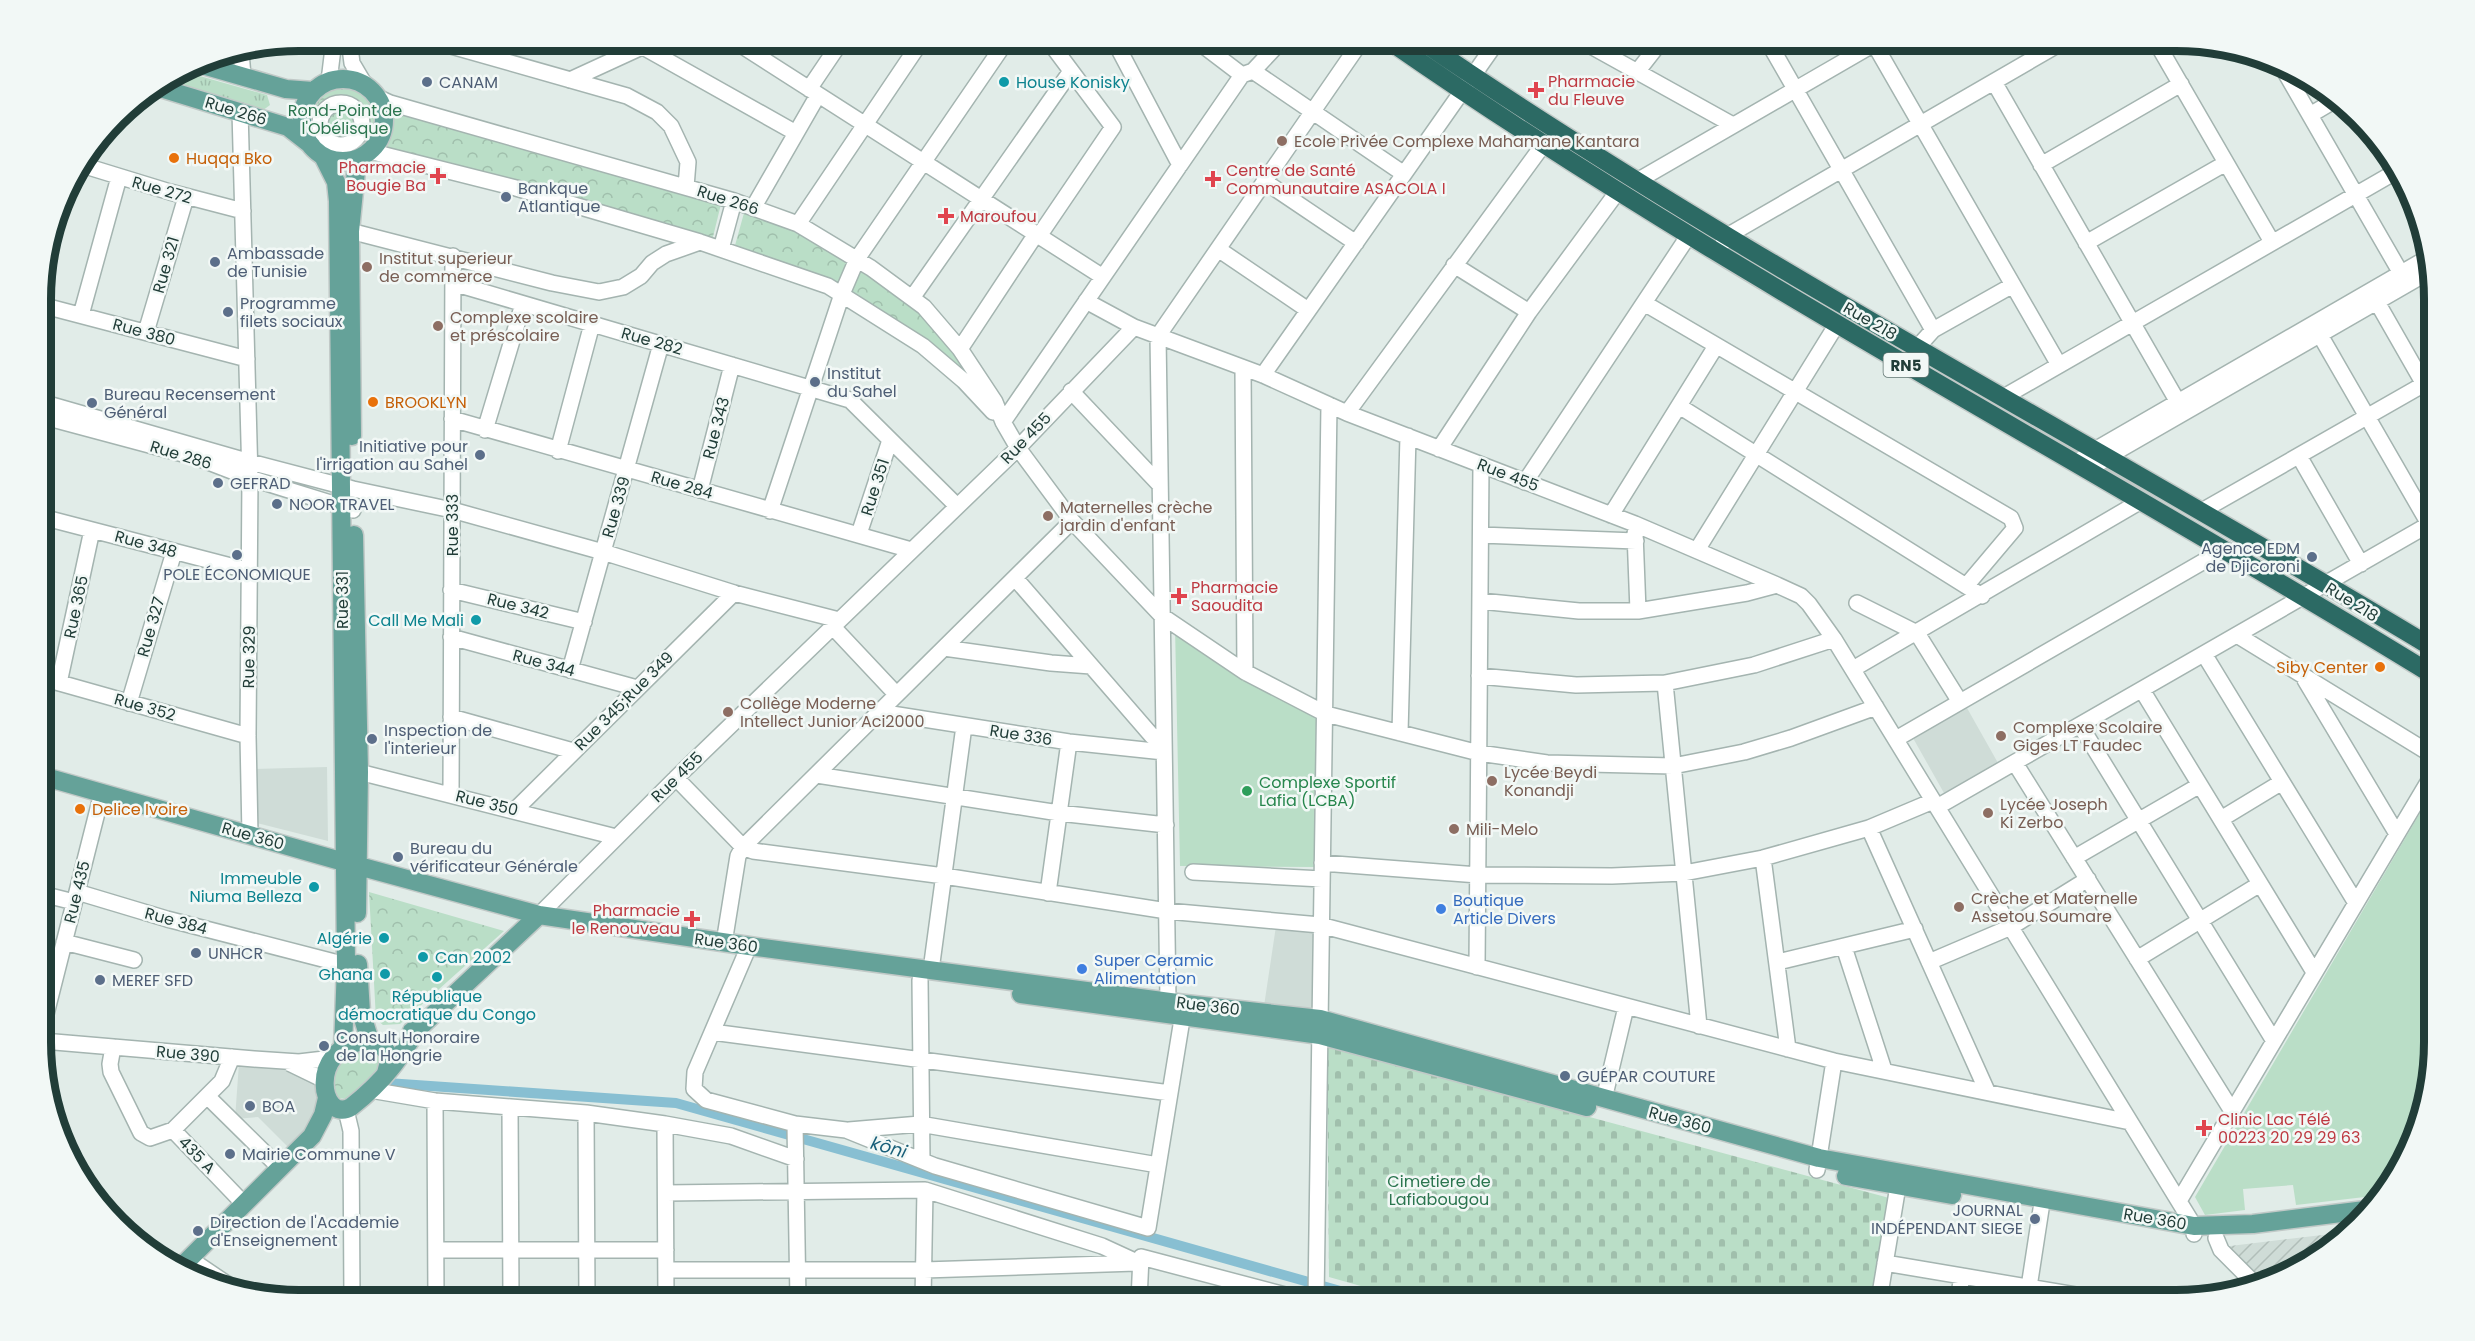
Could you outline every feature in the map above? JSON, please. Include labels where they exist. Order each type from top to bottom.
[{"type":"highway","name":"Rue 218","points":[[1404,51],[1543,145],[1717,253],[2305,596],[2424,669]]},
{"type":"highway","name":"Rue 218","points":[[1436,51],[1637,181],[1727,236],[1916,349],[2327,583],[2424,642]]},
{"type":"main road","name":"Rue 266","points":[[211,67],[286,89],[321,86]]},
{"type":"main road","points":[[348,79],[371,91],[384,112],[383,129],[376,145],[367,153],[343,161],[322,148],[304,132],[302,118],[305,103],[321,86],[348,79]]},
{"type":"main road","name":"Rue 266","points":[[166,90],[288,127],[322,148]]},
{"type":"main road","name":"Rue 331","points":[[322,148],[336,182],[338,201],[347,486]]},
{"type":"main road","name":"Rue 331","points":[[367,153],[356,171],[350,231],[347,508],[351,869],[361,1012],[376,1043],[390,1058],[386,1073]]},
{"type":"main road","name":"Rue 331","points":[[338,1053],[359,772],[347,508]]},
{"type":"main road","name":"Rue 360","points":[[51,779],[101,797],[250,836],[351,869],[534,920],[1320,1027],[1604,1099],[1818,1164],[2194,1230],[2216,1238],[2346,1223]]},
{"type":"main road","points":[[51,787],[101,797],[351,869]]},
{"type":"main road","name":"Rue 360","points":[[534,920],[724,943],[748,950]]},
{"type":"main road","name":"Rue 455","points":[[338,1053],[376,1043],[421,1026],[534,920]]},
{"type":"main road","points":[[335,1100],[366,1094],[386,1073],[405,1044],[421,1026]]},
{"type":"main road","name":"Rue 360","points":[[1320,1027],[1898,1186],[2194,1230],[2358,1211]]},
{"type":"main road","points":[[186,1262],[312,1136],[335,1100],[338,1053]]},
{"type":"street","points":[[321,86],[331,51]]},
{"type":"street","points":[[350,51],[352,63],[371,91]]},
{"type":"street","points":[[468,51],[627,96],[657,111],[671,126],[688,162],[686,187]]},
{"type":"street","points":[[570,80],[634,51]]},
{"type":"street","points":[[661,51],[796,133]]},
{"type":"street","points":[[750,51],[1103,277]]},
{"type":"street","points":[[753,208],[796,133],[814,92],[836,51]]},
{"type":"street","points":[[798,224],[915,51]]},
{"type":"street","points":[[770,511],[842,294],[857,259],[999,51]]},
{"type":"street","points":[[960,349],[1113,127],[1056,51]]},
{"type":"street","points":[[1120,51],[1180,165]]},
{"type":"street","points":[[1213,51],[1312,111],[1404,174]]},
{"type":"street","points":[[1003,422],[1180,165],[1247,73],[1270,51]]},
{"type":"street","points":[[846,1130],[922,1161],[1148,1228],[1170,1093],[1179,1007],[1167,910],[1158,336],[1354,51]]},
{"type":"street","points":[[1263,375],[1490,51]]},
{"type":"street","points":[[1599,51],[1733,125]]},
{"type":"street","points":[[1636,72],[1653,51]]},
{"type":"street","points":[[1773,51],[1934,330]]},
{"type":"street","points":[[1637,181],[1861,51]]},
{"type":"street","points":[[1881,51],[1920,124],[2059,365]]},
{"type":"street","points":[[1717,253],[1727,236],[2046,51]]},
{"type":"street","points":[[2162,51],[2272,242]]},
{"type":"street","points":[[241,58],[243,76]]},
{"type":"street","points":[[912,298],[1071,71]]},
{"type":"street","points":[[2289,78],[2404,279]]},
{"type":"street","points":[[1994,82],[2181,408]]},
{"type":"street","points":[[2041,165],[2181,84]]},
{"type":"street","name":"Rue 266","points":[[371,91],[390,103],[734,201],[798,224],[857,259],[924,307],[960,349],[995,402],[1018,448],[1072,520],[1162,616],[1245,672],[1326,714],[1479,753],[1547,763],[1673,766],[1703,761],[1782,741],[1876,707]]},
{"type":"street","points":[[2310,115],[2329,104]]},
{"type":"street","name":"Rue 329","points":[[240,111],[250,462],[248,736],[250,836]]},
{"type":"street","points":[[1347,412],[1543,145]]},
{"type":"street","name":"Rue 266","points":[[367,153],[516,188],[700,242],[818,283],[842,294],[923,346],[964,381],[1003,422]]},
{"type":"street","points":[[2086,243],[2226,163]]},
{"type":"street","name":"Rue 272","points":[[89,167],[186,197],[243,211]]},
{"type":"street","points":[[2002,398],[2391,174]]},
{"type":"street","points":[[81,315],[119,177]]},
{"type":"street","points":[[1264,181],[1356,243]]},
{"type":"street","points":[[1439,449],[1529,312],[1618,191]]},
{"type":"street","name":"Rue 321","points":[[146,332],[186,197]]},
{"type":"street","points":[[721,249],[734,201]]},
{"type":"street","points":[[350,231],[552,283],[599,292],[623,286],[641,276],[652,263],[666,254],[700,242]]},
{"type":"street","points":[[1525,482],[1689,235]]},
{"type":"street","points":[[1218,249],[1308,310]]},
{"type":"street","name":"Rue 333","points":[[451,794],[453,256]]},
{"type":"street","points":[[2181,408],[2320,335],[2377,302],[2422,264]]},
{"type":"street","points":[[1454,265],[1529,312]]},
{"type":"street","points":[[2082,467],[2100,454],[2404,279],[2422,273]]},
{"type":"street","name":"Rue 282","points":[[453,283],[850,400],[890,440]]},
{"type":"street","points":[[1916,349],[1934,330],[2013,285]]},
{"type":"street","points":[[1086,301],[1134,327]]},
{"type":"street","points":[[2377,302],[2424,375]]},
{"type":"street","points":[[1644,303],[1794,393],[2011,518],[2014,528],[1966,586]]},
{"type":"street","points":[[485,430],[523,304]]},
{"type":"street","name":"Rue 380","points":[[51,308],[247,359]]},
{"type":"street","points":[[558,451],[592,324]]},
{"type":"street","points":[[1697,550],[1837,324]]},
{"type":"street","name":"Rue 455","points":[[534,920],[615,837],[1018,448],[1071,390],[1134,327],[1263,375],[1329,405],[1635,524],[1777,585],[1801,596],[1834,639]]},
{"type":"street","points":[[2320,335],[2424,511]]},
{"type":"street","name":"Rue 339","points":[[570,670],[661,344]]},
{"type":"street","points":[[1611,515],[1716,346]]},
{"type":"street","name":"Rue 343","points":[[700,490],[732,365]]},
{"type":"street","points":[[1243,368],[1245,672]]},
{"type":"street","points":[[2200,512],[2424,383]]},
{"type":"street","points":[[1071,390],[1160,486]]},
{"type":"street","points":[[51,405],[250,462],[452,510],[603,552],[836,623],[896,694]]},
{"type":"street","points":[[1314,1290],[1326,714],[1329,405]]},
{"type":"street","points":[[1679,406],[1982,596]]},
{"type":"street","name":"Rue 286","points":[[51,419],[198,458],[250,478],[347,508]]},
{"type":"street","name":"Rue 284","points":[[452,419],[911,550]]},
{"type":"street","points":[[1400,733],[1408,436]]},
{"type":"street","points":[[890,440],[957,506]]},
{"type":"street","name":"Rue 351","points":[[859,534],[890,440]]},
{"type":"street","points":[[2299,456],[2361,564]]},
{"type":"street","points":[[1477,967],[1481,465]]},
{"type":"street","points":[[1853,669],[1982,596],[2141,501]]},
{"type":"street","name":"Rue 348","points":[[51,519],[250,571]]},
{"type":"street","points":[[724,943],[738,856],[743,847],[1072,520]]},
{"type":"street","points":[[1635,524],[1638,611]]},
{"type":"street","points":[[1322,863],[1478,875],[1612,876],[1684,873],[1763,858],[1869,828],[1935,804],[2015,763],[2424,529]]},
{"type":"street","name":"Rue 365","points":[[59,683],[92,530]]},
{"type":"street","points":[[1481,535],[1636,541]]},
{"type":"street","points":[[1896,740],[2225,549]]},
{"type":"street","name":"Rue 327","points":[[129,703],[174,552]]},
{"type":"street","points":[[1015,578],[1164,747]]},
{"type":"street","points":[[1480,602],[1579,611],[1638,611],[1747,593],[1777,585]]},
{"type":"street","name":"Rue 342","points":[[452,590],[584,622]]},
{"type":"street","name":"Rue 345;Rue 349","points":[[515,810],[734,593]]},
{"type":"street","points":[[1857,603],[1917,633],[1960,702]]},
{"type":"street","points":[[2237,635],[2424,750]]},
{"type":"street","name":"Rue 344","points":[[451,637],[637,688]]},
{"type":"street","points":[[1479,676],[1576,685],[1665,683],[1754,665],[1834,639],[2179,1201],[2194,1230]]},
{"type":"street","points":[[944,648],[1051,663],[1091,666]]},
{"type":"street","points":[[2204,654],[2356,903]]},
{"type":"street","points":[[2303,677],[2397,834]]},
{"type":"street","name":"Rue 352","points":[[51,681],[248,736]]},
{"type":"street","points":[[1665,683],[1699,1026]]},
{"type":"street","points":[[2142,690],[2314,972]]},
{"type":"street","name":"Rue 336","points":[[879,712],[1069,742],[1164,747]]},
{"type":"street","points":[[451,717],[573,751]]},
{"type":"street","points":[[2080,725],[2274,1041]]},
{"type":"street","points":[[922,1161],[921,1060],[926,975],[944,876],[964,726]]},
{"type":"street","points":[[1048,893],[1069,742]]},
{"type":"street","points":[[2015,763],[2232,1111]]},
{"type":"street","name":"Rue 350","points":[[359,772],[615,837]]},
{"type":"street","points":[[817,775],[1059,813],[1166,825]]},
{"type":"street","points":[[676,778],[743,847],[753,851],[944,876],[1167,910],[1320,925],[1834,1061],[2130,1122]]},
{"type":"street","points":[[2221,819],[2282,782]]},
{"type":"street","points":[[2074,858],[2199,785]]},
{"type":"street","points":[[2179,1201],[2424,789]]},
{"type":"street","name":"Rue 435","points":[[51,994],[101,797]]},
{"type":"street","points":[[1869,828],[1988,1091]]},
{"type":"street","points":[[1763,858],[1788,1049]]},
{"type":"street","points":[[1193,872],[1322,879]]},
{"type":"street","points":[[1929,962],[2010,927],[2088,879]]},
{"type":"street","points":[[2137,959],[2260,884]]},
{"type":"street","name":"Rue 384","points":[[51,895],[76,897],[346,965]]},
{"type":"street","points":[[1778,962],[1915,929]]},
{"type":"street","points":[[64,942],[135,960]]},
{"type":"street","points":[[1844,946],[1884,1070]]},
{"type":"street","points":[[748,950],[695,1072],[694,1089],[706,1100],[795,1131],[846,1130],[921,1124],[1158,1165]]},
{"type":"street","points":[[1604,1099],[1626,1007]]},
{"type":"street","points":[[712,1032],[1170,1093]]},
{"type":"street","name":"Rue 390","points":[[51,1042],[283,1061],[319,1061],[338,1053]]},
{"type":"street","points":[[113,1047],[111,1072],[141,1133],[150,1138],[173,1130]]},
{"type":"street","name":"435 A","points":[[232,1057],[222,1081],[173,1130],[244,1204]]},
{"type":"street","points":[[283,1061],[335,1100],[351,1131]]},
{"type":"street","points":[[1818,1164],[1834,1061]]},
{"type":"street","points":[[352,1290],[351,1131],[366,1094],[586,1113],[665,1124],[731,1136],[796,1159]]},
{"type":"street","points":[[208,1097],[280,1168]]},
{"type":"street","points":[[435,1101],[436,1290]]},
{"type":"street","points":[[510,1107],[511,1290]]},
{"type":"street","points":[[586,1113],[587,1290]]},
{"type":"street","points":[[665,1124],[666,1290]]},
{"type":"street","points":[[795,1131],[798,1290]]},
{"type":"street","points":[[1881,1290],[1898,1186]]},
{"type":"street","points":[[666,1193],[925,1190],[1102,1246],[1139,1263]]},
{"type":"street","points":[[923,1290],[925,1190]]},
{"type":"street","points":[[2029,1290],[2041,1209]]},
{"type":"street","points":[[2216,1238],[2221,1250],[2250,1279]]},
{"type":"street","points":[[436,1250],[666,1250]]},
{"type":"street","points":[[1139,1290],[1141,1257],[1304,1290]]},
{"type":"street","points":[[666,1270],[924,1269],[1139,1263]]},
{"type":"street","points":[[1885,1263],[1962,1276],[2013,1290]]},
{"type":"street","points":[[1960,1290],[1962,1276]]},
{"type":"shaded area","points":[[1967,708],[1998,763],[1944,793],[1913,738]]},
{"type":"shaded area","points":[[327,767],[328,841],[253,822],[253,769]]},
{"type":"shaded area","points":[[1276,926],[1313,929],[1312,1014],[1264,1006]]},
{"type":"shaded area","points":[[239,1063],[301,1070],[322,1085],[320,1113],[290,1149],[258,1117],[235,1119]]},
{"type":"shaded area","points":[[2334,1234],[2300,1257],[2257,1277],[2231,1252],[2230,1246]]},
{"type":"green space","points":[[194,74],[267,95],[270,105],[262,111],[173,85]]},
{"type":"green space","name":"Rond-Point de l'Obélisque","points":[[345,85],[358,88],[369,95],[376,106],[379,119],[376,132],[369,143],[358,150],[345,153],[332,150],[321,143],[314,132],[311,119],[314,106],[321,95],[332,88]]},
{"type":"green space","points":[[393,113],[656,183],[721,204],[712,241],[386,150],[392,134]]},
{"type":"green space","points":[[744,213],[813,238],[857,264],[920,310],[988,396],[891,321],[734,249]]},
{"type":"green space","name":"Complexe Sportif Lafia (LCBA)","points":[[1175,627],[1318,716],[1316,867],[1180,866]]},
{"type":"green space","points":[[2424,806],[2422,1075],[2411,1122],[2391,1166],[2370,1196],[2296,1205],[2293,1185],[2243,1189],[2245,1210],[2205,1215],[2195,1197]]},
{"type":"green space","points":[[369,892],[504,931],[400,1024],[383,1025],[376,1019]]},
{"type":"green space","name":"Cimetiere de Lafiabougou","points":[[1327,1046],[1893,1199],[1876,1290],[1375,1290],[1329,1277]]},
{"type":"green space","points":[[378,1049],[383,1064],[347,1099],[332,1095],[331,1073],[351,1050]]},
{"type":"waterway","name":"kôni","points":[[387,1083],[676,1103],[1337,1290]]},
{"type":"place","name":"CANAM","points":[[427,82]]},
{"type":"place","name":"House Konisky","points":[[1004,82]]},
{"type":"place","name":"Pharmacie du Fleuve","points":[[1536,90]]},
{"type":"place","name":"Ecole Privée Complexe Mahamane Kantara","points":[[1282,141]]},
{"type":"place","name":"Huqqa Bko","points":[[174,158]]},
{"type":"place","name":"Pharmacie Bougie Ba","points":[[438,176]]},
{"type":"place","name":"Centre de Santé Communautaire ASACOLA I","points":[[1213,179]]},
{"type":"place","name":"Bankque Atlantique","points":[[506,197]]},
{"type":"place","name":"Maroufou","points":[[946,216]]},
{"type":"place","name":"Ambassade de Tunisie","points":[[215,262]]},
{"type":"place","name":"Institut superieur de commerce","points":[[367,267]]},
{"type":"place","name":"Programme filets sociaux","points":[[228,312]]},
{"type":"place","name":"Complexe scolaire et préscolaire","points":[[438,326]]},
{"type":"place","name":"Institut du Sahel","points":[[815,382]]},
{"type":"place","name":"BROOKLYN","points":[[373,402]]},
{"type":"place","name":"Bureau Recensement Général","points":[[92,403]]},
{"type":"place","name":"Initiative pour l'irrigation au Sahel","points":[[480,455]]},
{"type":"place","name":"GEFRAD","points":[[218,483]]},
{"type":"place","name":"NOOR TRAVEL","points":[[277,504]]},
{"type":"place","name":"Maternelles crèche jardin d'enfant","points":[[1048,516]]},
{"type":"place","name":"POLE ÉCONOMIQUE","points":[[237,555]]},
{"type":"place","name":"Agence EDM de Djicoroni","points":[[2312,557]]},
{"type":"place","name":"Pharmacie Saoudita","points":[[1179,596]]},
{"type":"place","name":"Call Me Mali","points":[[476,620]]},
{"type":"place","name":"Siby Center","points":[[2380,667]]},
{"type":"place","name":"Collège Moderne Intellect Junior Aci2000","points":[[728,712]]},
{"type":"place","name":"Complexe Scolaire Giges LT Faudec","points":[[2001,736]]},
{"type":"place","name":"Inspection de l'interieur","points":[[372,739]]},
{"type":"place","name":"Lycée Beydi Konandji","points":[[1492,781]]},
{"type":"place","name":"Complexe Sportif Lafia (LCBA)","points":[[1247,791]]},
{"type":"place","name":"Delice Ivoire","points":[[80,809]]},
{"type":"place","name":"Lycée Joseph Ki Zerbo","points":[[1988,813]]},
{"type":"place","name":"Mili-Melo","points":[[1454,829]]},
{"type":"place","name":"Bureau du vérificateur Générale","points":[[398,857]]},
{"type":"place","name":"Immeuble Niuma Belleza","points":[[314,887]]},
{"type":"place","name":"Crèche et Maternelle Assetou Soumare","points":[[1959,907]]},
{"type":"place","name":"Boutique Article Divers","points":[[1441,909]]},
{"type":"place","name":"Pharmacie le Renouveau","points":[[692,919]]},
{"type":"place","name":"Algérie","points":[[384,938]]},
{"type":"place","name":"UNHCR","points":[[196,953]]},
{"type":"place","name":"Can 2002","points":[[423,957]]},
{"type":"place","name":"Super Ceramic Alimentation","points":[[1082,969]]},
{"type":"place","name":"Ghana","points":[[385,974]]},
{"type":"place","name":"République démocratique du Congo","points":[[437,977]]},
{"type":"place","name":"MEREF SFD","points":[[100,980]]},
{"type":"place","name":"Consult Honoraire de la Hongrie","points":[[324,1046]]},
{"type":"place","name":"GUÉPAR COUTURE","points":[[1565,1076]]},
{"type":"place","name":"BOA","points":[[250,1106]]},
{"type":"place","name":"Clinic Lac Télé 00223 20 29 29 63","points":[[2204,1128]]},
{"type":"place","name":"Mairie Commune V","points":[[230,1154]]},
{"type":"place","name":"JOURNAL INDÉPENDANT SIEGE","points":[[2035,1219]]},
{"type":"place","name":"Direction de l'Academie d'Enseignement","points":[[198,1231]]}]
